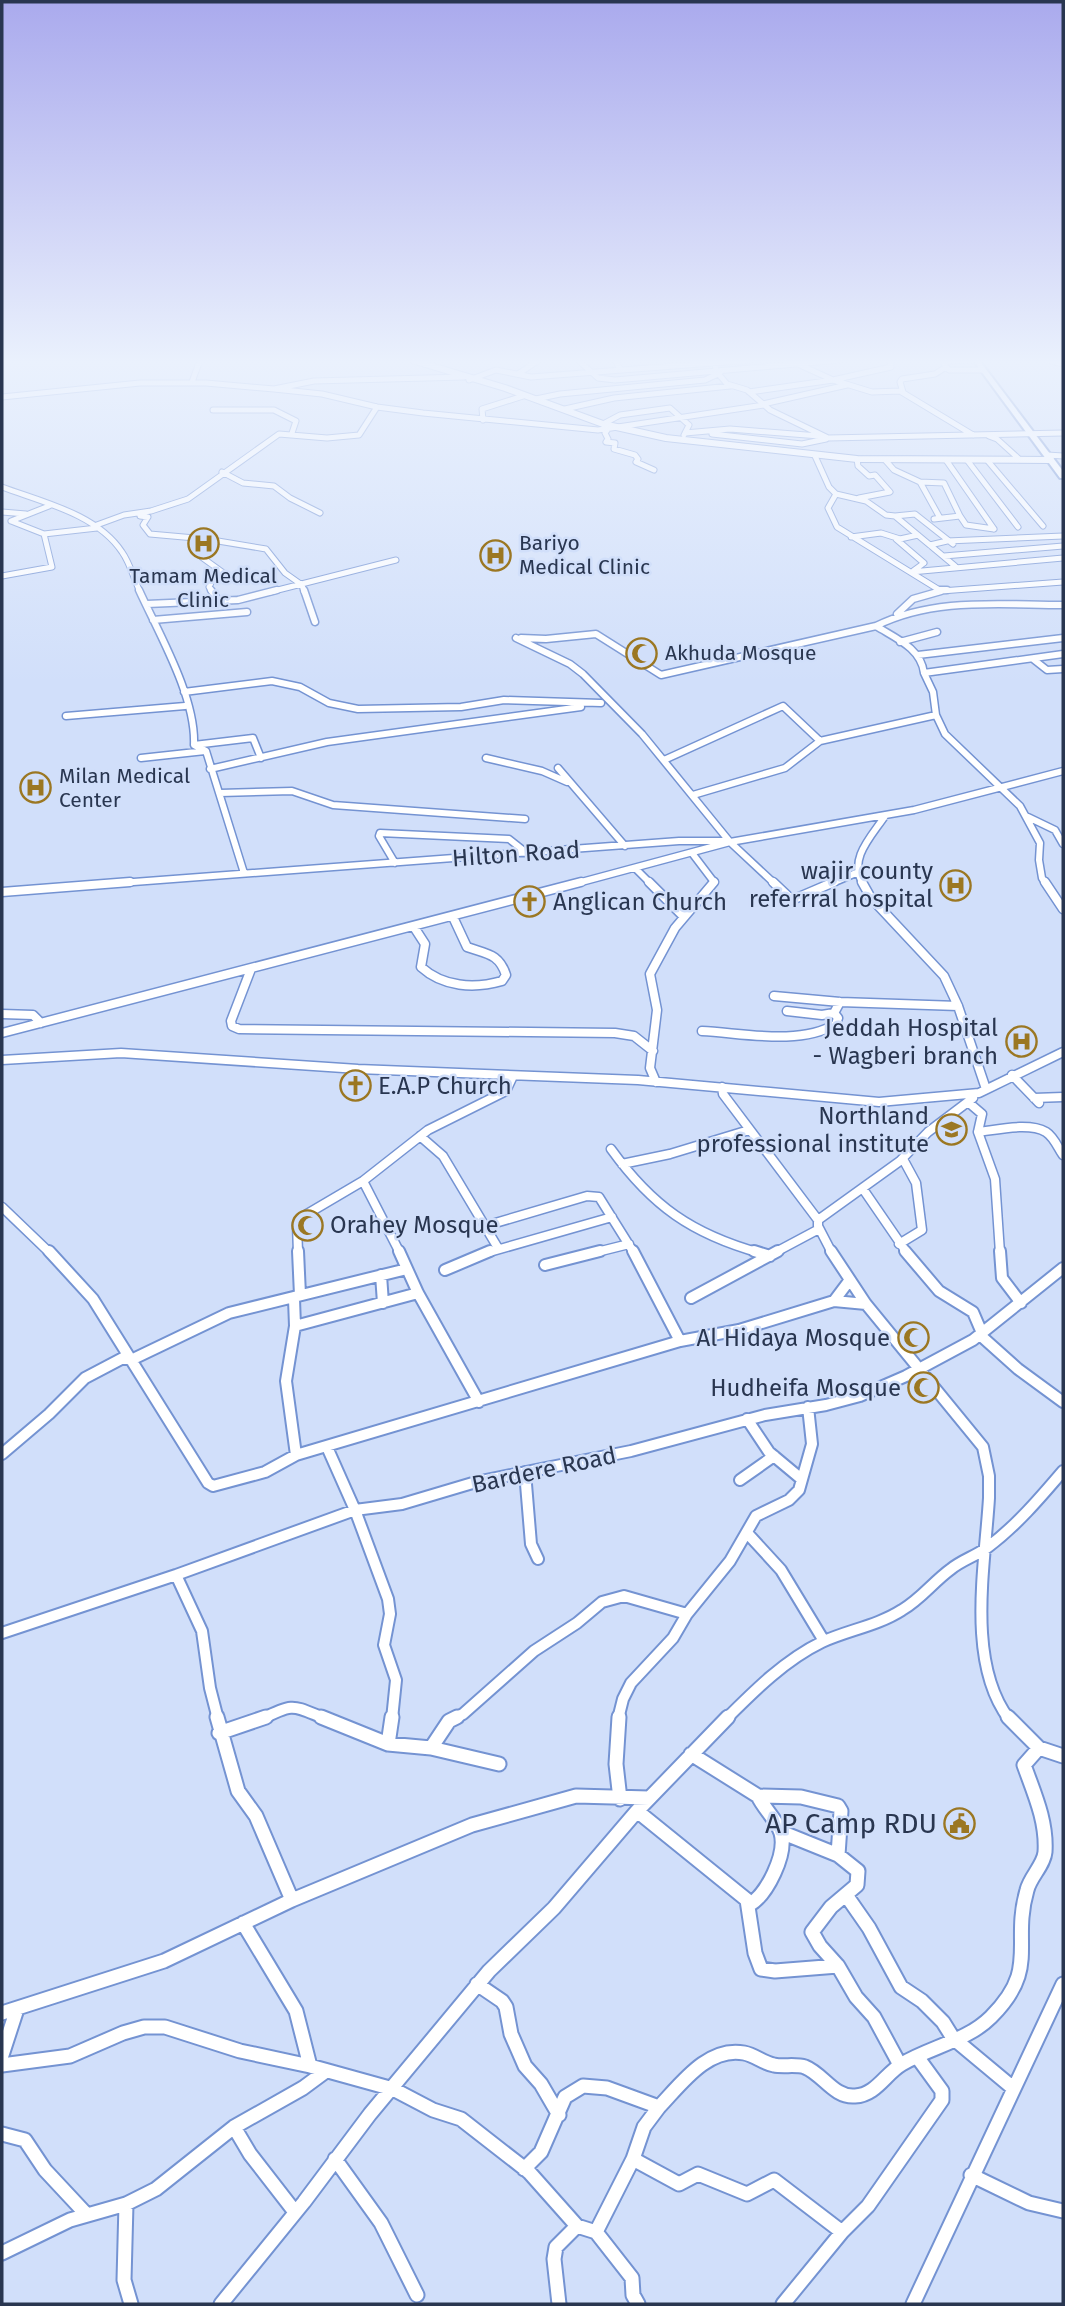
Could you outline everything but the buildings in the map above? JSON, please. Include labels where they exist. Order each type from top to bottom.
[{"type":"street","points":[[49,506],[11,521],[44,534],[95,527],[124,515],[151,512],[188,499],[228,468]]},
{"type":"street","points":[[649,468],[654,470]]},
{"type":"street","points":[[820,468],[829,487],[836,494],[866,501],[886,515],[915,514],[925,519],[951,542],[957,551],[944,556]]},
{"type":"street","points":[[856,499],[890,492],[875,475],[869,476],[860,468]]},
{"type":"street","points":[[892,468],[920,482],[944,483],[966,525],[994,529],[971,491],[952,468]]},
{"type":"street","points":[[973,468],[1018,527]]},
{"type":"street","points":[[993,468],[1043,526]]},
{"type":"street","points":[[222,472],[243,483],[274,486],[290,498],[320,513]]},
{"type":"street","points":[[920,482],[930,506],[940,518]]},
{"type":"street","points":[[2,487],[95,527],[116,541],[147,604],[184,692],[185,706],[196,729],[194,745]]},
{"type":"street","points":[[836,494],[829,506],[836,527],[941,591]]},
{"type":"street","points":[[2,512],[28,514]]},
{"type":"street","points":[[124,515],[148,517],[143,525],[150,534],[206,539],[266,549],[290,578],[302,585],[315,622]]},
{"type":"street","points":[[895,516],[955,566]]},
{"type":"street","points":[[925,519],[960,516]]},
{"type":"street","points":[[851,537],[881,533],[896,539],[924,563],[911,572]]},
{"type":"street","points":[[2,576],[52,567],[44,534]]},
{"type":"street","points":[[896,539],[918,535]]},
{"type":"street","points":[[930,545],[1063,536]]},
{"type":"street","points":[[206,539],[200,556],[225,574],[213,579],[209,587],[218,600]]},
{"type":"street","points":[[944,556],[1063,546]]},
{"type":"street","points":[[911,572],[1063,558]]},
{"type":"street","points":[[147,604],[239,600],[396,560]]},
{"type":"street","points":[[856,873],[792,900],[730,842],[664,760],[570,664],[516,638],[546,639],[596,634],[661,675],[876,626],[914,600],[941,591],[1063,582]]},
{"type":"street","points":[[895,615],[924,608],[1063,605]]},
{"type":"street","points":[[153,620],[247,612]]},
{"type":"street","points":[[876,626],[918,654],[925,663],[936,715],[945,734],[998,787],[1010,793],[1026,816],[1040,844],[1042,878],[1063,909]]},
{"type":"street","points":[[900,642],[937,632]]},
{"type":"street","points":[[918,654],[1063,638]]},
{"type":"street","points":[[925,673],[1063,654]]},
{"type":"street","points":[[1033,659],[1047,670],[1063,669]]},
{"type":"street","points":[[184,692],[272,681],[300,687],[329,703],[358,709],[452,707],[504,700],[611,705]]},
{"type":"street","points":[[210,769],[327,741],[601,703]]},
{"type":"street","points":[[66,716],[185,706]]},
{"type":"street","points":[[664,760],[783,706],[820,741]]},
{"type":"street","points":[[693,795],[785,768],[820,741],[936,715]]},
{"type":"street","points":[[194,745],[253,738],[261,758]]},
{"type":"street","points":[[194,745],[206,751]]},
{"type":"street","points":[[141,758],[206,751]]},
{"type":"street","points":[[206,751],[244,873]]},
{"type":"street","points":[[486,758],[542,771],[571,785]]},
{"type":"street","points":[[558,768],[625,846]]},
{"type":"street","points":[[2,1033],[453,917],[730,842],[885,816],[1063,771]]},
{"type":"street","points":[[220,793],[279,789],[320,797],[333,805],[365,805],[525,819]]},
{"type":"street","points":[[885,816],[859,854],[856,873],[872,898],[944,976],[958,1006],[982,1091]]},
{"type":"street","points":[[1026,816],[1055,830],[1062,843],[1040,844]]},
{"type":"street","points":[[395,863],[379,836],[380,833],[512,839],[528,854]]},
{"type":"street","name":"Hilton Road","points":[[4,891],[689,840],[730,842]]},
{"type":"street","points":[[656,1082],[650,1068],[657,1010],[650,974],[660,951],[714,881],[692,853]]},
{"type":"street","points":[[635,868],[684,917]]},
{"type":"street","points":[[414,927],[425,944],[421,967],[431,976],[476,986],[502,981],[506,975],[499,959],[491,952],[467,947],[453,917]]},
{"type":"street","points":[[251,969],[231,1021],[232,1026],[239,1029],[615,1033],[634,1036],[653,1051]]},
{"type":"street","points":[[774,996],[840,1002],[958,1006]]},
{"type":"street","points":[[834,1013],[840,1002]]},
{"type":"street","points":[[787,1011],[822,1015],[834,1013]]},
{"type":"street","points":[[702,1031],[777,1035],[822,1032],[836,1024],[838,1018],[834,1013]]},
{"type":"street","points":[[2,1014],[33,1016],[41,1023]]},
{"type":"street","points":[[691,1298],[770,1256],[819,1225],[903,1158],[928,1132],[982,1091],[1063,1052]]},
{"type":"street","points":[[2,1060],[121,1053],[513,1076],[638,1080],[879,1102],[982,1091]]},
{"type":"street","points":[[638,1080],[650,1068]]},
{"type":"street","points":[[1012,1075],[1036,1100],[1063,1097]]},
{"type":"street","points":[[296,1455],[291,1426],[292,1408],[286,1381],[295,1326],[297,1224],[307,1214],[363,1181],[420,1136],[506,1091],[513,1076]]},
{"type":"street","points":[[722,1087],[723,1094],[819,1225],[849,1281],[976,1435],[987,1457],[989,1487],[981,1642],[984,1658],[1002,1712],[1039,1748],[1063,1756]]},
{"type":"street","points":[[968,1102],[982,1114],[978,1132],[995,1179],[1002,1278],[1021,1303]]},
{"type":"street","points":[[978,1132],[1019,1129],[1043,1131],[1049,1134],[1063,1155]]},
{"type":"street","points":[[622,1164],[654,1160],[704,1141],[749,1130]]},
{"type":"street","points":[[420,1136],[443,1156],[498,1248]]},
{"type":"street","points":[[611,1149],[643,1191],[688,1225],[713,1239],[770,1256]]},
{"type":"street","points":[[899,1244],[922,1230],[913,1171],[903,1158]]},
{"type":"street","points":[[363,1181],[377,1204],[418,1293],[480,1402]]},
{"type":"street","points":[[863,1189],[899,1244],[939,1291],[973,1312],[981,1334],[1017,1368],[1034,1382],[1049,1388],[1063,1402]]},
{"type":"street","points":[[485,1226],[594,1196],[603,1200],[680,1341]]},
{"type":"street","points":[[2,1207],[32,1233],[93,1299],[208,1483],[213,1486],[265,1472],[296,1455],[680,1341],[739,1330],[834,1301],[866,1304]]},
{"type":"street","points":[[445,1270],[498,1248],[611,1217]]},
{"type":"street","points":[[545,1265],[629,1244]]},
{"type":"street","name":"Bardere Road","points":[[2,1633],[176,1575],[355,1510],[402,1504],[476,1482],[631,1451],[722,1429],[747,1419],[860,1396],[920,1369],[981,1334],[1063,1268]]},
{"type":"street","points":[[2,1454],[85,1378],[123,1358],[131,1360],[229,1313],[407,1269]]},
{"type":"street","points":[[381,1275],[383,1303]]},
{"type":"street","points":[[834,1301],[845,1291],[849,1281]]},
{"type":"street","points":[[295,1326],[418,1293]]},
{"type":"street","points":[[620,1798],[616,1764],[617,1724],[623,1699],[631,1683],[673,1637],[748,1534],[760,1512],[796,1495],[799,1490],[799,1477],[808,1464],[810,1451],[812,1434],[808,1407]]},
{"type":"street","points":[[747,1419],[774,1456],[799,1477]]},
{"type":"street","points":[[327,1447],[355,1510],[390,1608],[384,1645],[396,1681],[396,1692],[388,1744]]},
{"type":"street","points":[[740,1480],[774,1456]]},
{"type":"street","points":[[221,2304],[477,1984],[554,1908],[637,1811],[691,1754],[770,1677],[799,1655],[901,1611],[931,1589],[950,1569],[987,1548],[1035,1505],[1063,1471]]},
{"type":"street","points":[[525,1472],[531,1544],[538,1559]]},
{"type":"street","points":[[748,1534],[762,1546],[780,1569],[824,1642]]},
{"type":"street","points":[[176,1575],[202,1631],[219,1733],[238,1791],[256,1816],[292,1900]]},
{"type":"street","points":[[431,1748],[449,1721],[463,1714],[534,1651],[578,1623],[602,1602],[624,1596],[687,1615]]},
{"type":"street","points":[[219,1733],[258,1721],[287,1706],[294,1706],[388,1744],[471,1755],[499,1764]]},
{"type":"street","points":[[596,2232],[633,2159],[644,2127],[696,2068],[725,2052],[746,2053],[772,2065],[805,2067],[841,2093],[852,2097],[868,2094],[900,2065],[978,2028],[990,2018],[1011,1994],[1018,1980],[1023,1958],[1020,1928],[1027,1888],[1045,1855],[1044,1821],[1024,1765],[1039,1748]]},
{"type":"street","points":[[691,1754],[758,1796],[781,1832],[783,1841],[771,1882],[761,1898],[749,1905]]},
{"type":"street","points":[[758,1796],[801,1797],[838,1806],[841,1811],[838,1855]]},
{"type":"street","points":[[2,2013],[164,1961],[292,1900],[472,1825],[566,1797],[649,1798]]},
{"type":"street","points":[[637,1811],[744,1897],[749,1905],[756,1958],[761,1969],[775,1971],[838,1966]]},
{"type":"street","points":[[781,1832],[838,1855],[854,1866],[860,1877],[858,1885],[831,1907],[812,1931],[820,1946],[838,1966],[856,1997],[874,2017],[900,2065]]},
{"type":"street","points":[[846,1895],[869,1928],[901,1987],[932,2011],[953,2038],[1013,2088]]},
{"type":"street","points":[[243,1923],[296,2011],[310,2066]]},
{"type":"street","points":[[477,1984],[502,2001],[506,2007],[511,2034],[525,2066],[541,2084],[559,2115]]},
{"type":"street","points":[[918,2302],[971,2175],[993,2135],[1063,1984]]},
{"type":"street","points":[[2,2056],[17,2009]]},
{"type":"street","points":[[2,2065],[70,2056],[123,2033],[144,2027],[165,2027],[240,2051],[310,2066],[393,2089],[433,2110],[461,2119],[524,2169],[577,2226],[596,2232],[632,2278],[633,2295],[638,2304]]},
{"type":"street","points":[[783,2304],[842,2232],[868,2206],[942,2100],[942,2091],[918,2058]]},
{"type":"street","points":[[2,2253],[37,2234],[126,2204],[156,2189],[234,2127],[303,2088],[326,2071]]},
{"type":"street","points":[[524,2169],[541,2152],[565,2097],[589,2085],[642,2098],[659,2107]]},
{"type":"street","points":[[234,2127],[250,2154],[295,2212]]},
{"type":"street","points":[[2,2134],[24,2140],[33,2149],[45,2170],[87,2215]]},
{"type":"street","points":[[335,2159],[381,2223],[417,2295]]},
{"type":"street","points":[[633,2159],[679,2183],[698,2174],[747,2194],[774,2180],[842,2232]]},
{"type":"street","points":[[971,2175],[1029,2203],[1063,2211]]},
{"type":"street","points":[[126,2204],[124,2280],[131,2304]]},
{"type":"street","points":[[559,2304],[554,2259],[556,2247],[577,2226]]},
{"type":"place","name":"Tamam Medical Clinic","points":[[203,544]]},
{"type":"place","name":"Bariyo Medical Clinic","points":[[496,555]]},
{"type":"place","name":"Akhuda Mosque","points":[[642,653]]},
{"type":"place","name":"Milan Medical Center","points":[[36,788]]},
{"type":"place","name":"wajir county referrral hospital","points":[[956,885]]},
{"type":"place","name":"Anglican Church","points":[[530,902]]},
{"type":"place","name":"Jeddah Hospital - Wagberi branch","points":[[1021,1042]]},
{"type":"place","name":"E.A.P Church","points":[[355,1086]]},
{"type":"place","name":"Northland professional institute","points":[[952,1130]]},
{"type":"place","name":"Orahey Mosque","points":[[307,1225]]},
{"type":"place","name":"Al Hidaya Mosque","points":[[913,1338]]},
{"type":"place","name":"Hudheifa Mosque","points":[[924,1388]]},
{"type":"place","name":"AP Camp RDU","points":[[960,1823]]}]
